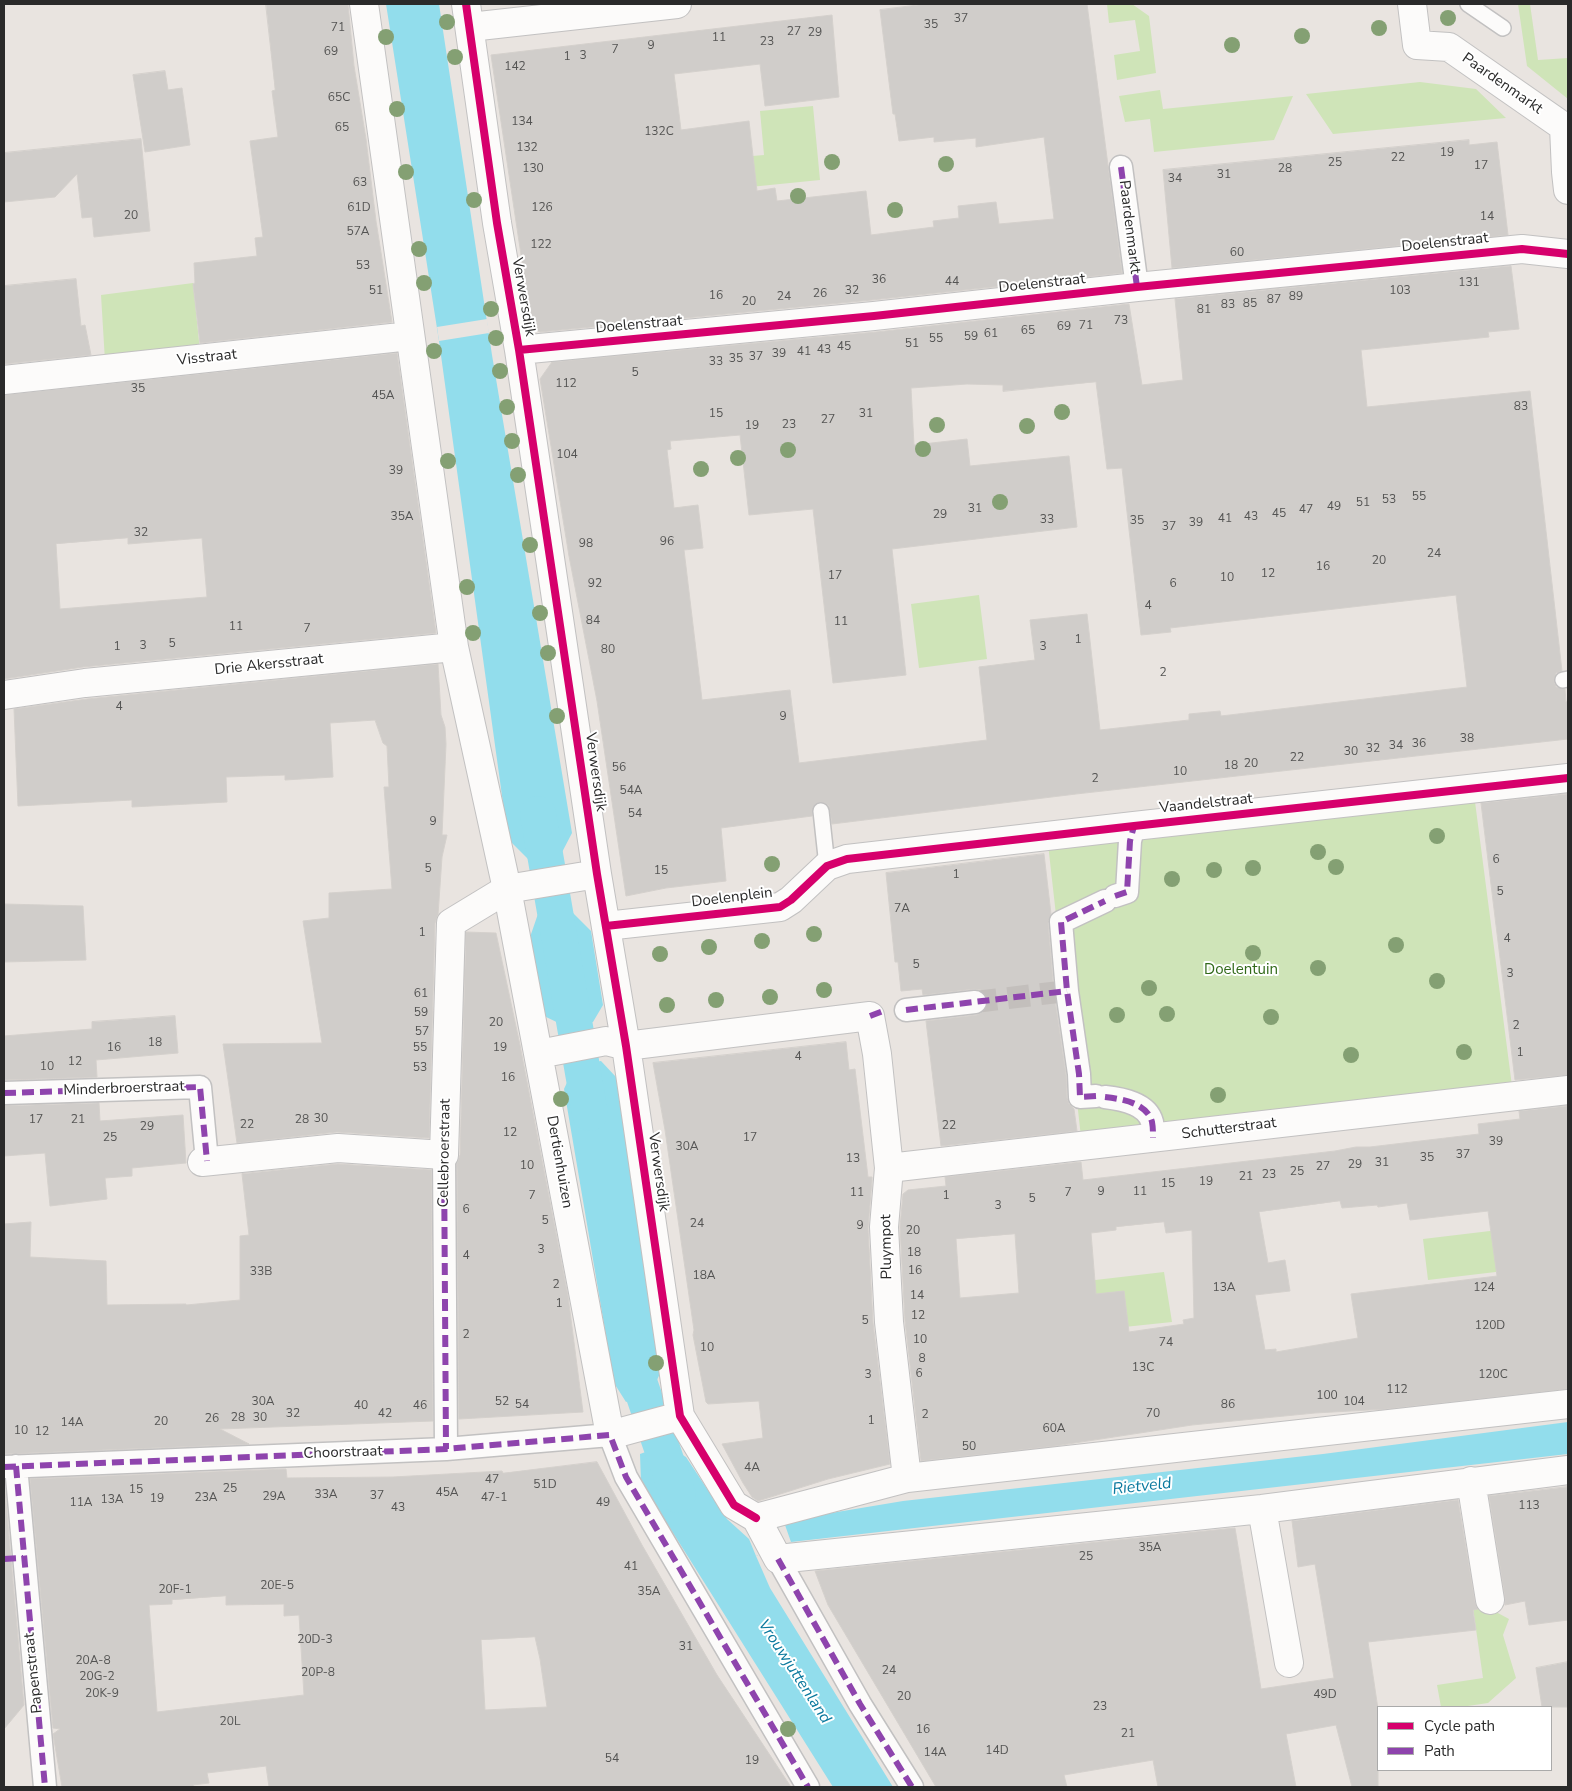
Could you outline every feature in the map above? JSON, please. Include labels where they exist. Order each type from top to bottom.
[{"type":"street","points":[[364,4],[454,647],[517,887],[587,876]]},
{"type":"street","points":[[468,16],[677,4]]},
{"type":"street","name":"Paardenmarkt","points":[[1412,4],[1417,45],[1449,46],[1564,127],[1568,190]]},
{"type":"street","name":"Verwersdijk","points":[[468,16],[496,223],[518,350],[587,876],[606,926],[616,1044],[672,1418],[734,1505],[768,1540]]},
{"type":"street","name":"Paardenmarkt","points":[[1122,167],[1137,287]]},
{"type":"street","name":"Doelenstraat","points":[[518,350],[874,316],[1137,287],[1522,249],[1568,254]]},
{"type":"street","name":"Visstraat","points":[[4,380],[410,336]]},
{"type":"street","name":"Drie Akersstraat","points":[[4,695],[85,683],[454,647]]},
{"type":"street","name":"Vaandelstraat","points":[[837,863],[1134,826],[1568,778]]},
{"type":"street","points":[[1134,826],[1130,841],[1127,892],[1061,922],[1067,991],[1079,1074],[1080,1096],[1122,1099],[1138,1106],[1148,1113],[1152,1123],[1154,1138]]},
{"type":"street","name":"Doelenplein","points":[[606,926],[780,907],[837,863]]},
{"type":"street","name":"Dertienhuizen","points":[[517,887],[550,1052],[616,1433]]},
{"type":"street","name":"Cellebroerstraat","points":[[446,1448],[444,1155],[451,923],[517,887]]},
{"type":"street","points":[[906,1010],[975,1002]]},
{"type":"street","name":"Pluympot","points":[[616,1044],[877,1014],[877,1054],[889,1168],[884,1227],[889,1322],[907,1478]]},
{"type":"street","points":[[550,1052],[616,1044]]},
{"type":"street","name":"Minderbroerstraat","points":[[4,1093],[200,1087],[204,1161],[338,1148],[444,1155]]},
{"type":"street","name":"Schutterstraat","points":[[889,1168],[1568,1090]]},
{"type":"street","points":[[768,1540],[907,1478],[1568,1404]]},
{"type":"street","name":"Choorstraat","points":[[10,1466],[446,1448],[616,1433],[672,1418]]},
{"type":"street","points":[[616,1433],[626,1477],[808,1787]]},
{"type":"street","name":"Papenstraat","points":[[10,1466],[14,1559],[45,1787]]},
{"type":"street","points":[[768,1540],[1262,1509],[1568,1470]]},
{"type":"street","points":[[1471,1481],[1490,1600]]},
{"type":"street","points":[[1262,1509],[1290,1663]]},
{"type":"street","points":[[768,1540],[860,1704],[912,1787]]},
{"type":"lane","points":[[1468,4],[1503,28]]},
{"type":"lane","points":[[821,811],[837,863]]},
{"type":"green space","points":[[1107,4],[1132,4],[1149,16],[1156,73],[1117,80],[1114,55],[1140,51],[1135,20],[1109,23]]},
{"type":"green space","points":[[1518,4],[1530,4],[1538,60],[1568,58],[1568,99],[1527,66]]},
{"type":"green space","points":[[1420,82],[1476,89],[1506,118],[1333,134],[1306,94]]},
{"type":"green space","points":[[1160,90],[1163,109],[1293,96],[1274,140],[1154,152],[1150,119],[1125,122],[1119,96]]},
{"type":"green space","points":[[813,106],[820,180],[710,191],[707,160],[764,155],[760,111]]},
{"type":"green space","points":[[193,283],[200,351],[105,361],[101,295]]},
{"type":"green space","points":[[979,595],[987,659],[919,668],[911,604]]},
{"type":"green space","name":"Doelentuin","points":[[1474,794],[1512,1086],[1081,1137],[1048,844]]},
{"type":"green space","points":[[1515,1228],[1521,1269],[1428,1280],[1423,1239]]},
{"type":"green space","points":[[1164,1272],[1172,1322],[1067,1333],[1061,1284]]},
{"type":"green space","points":[[1492,1606],[1496,1612],[1509,1619],[1503,1635],[1516,1678],[1488,1703],[1468,1706],[1441,1706],[1437,1685],[1483,1678],[1473,1608]]},
{"type":"water","points":[[386,4],[439,4],[492,355],[572,833],[558,860],[533,864],[508,839],[439,341]]},
{"type":"water","points":[[564,904],[591,931],[603,1005],[593,1022],[567,1027],[544,1016],[528,943],[540,908]]},
{"type":"water","points":[[601,1061],[616,1077],[663,1367],[651,1393],[626,1402],[614,1383],[564,1089],[575,1065]]},
{"type":"water","points":[[1568,1422],[1568,1454],[791,1542],[756,1556],[770,1588],[893,1787],[833,1787],[641,1482],[640,1454],[665,1445],[686,1457],[727,1519],[749,1539],[813,1516],[903,1501],[1323,1454]]},
{"type":"pier","points":[[487,319],[489,333],[439,341],[437,327]]},
{"type":"pier","points":[[785,1525],[791,1542],[756,1556],[749,1539]]},
{"type":"building","points":[[266,4],[348,4],[354,66],[392,322],[200,343],[193,284],[195,283],[194,263],[257,256],[255,238],[263,237],[250,141],[278,137],[272,91],[275,90]]},
{"type":"building","points":[[926,4],[1087,4],[1122,273],[872,300],[540,332],[532,328],[491,55],[832,15],[839,97],[765,106],[760,64],[674,74],[681,130],[749,121],[757,191],[775,188],[777,201],[866,191],[871,235],[934,227],[933,221],[959,218],[958,206],[996,202],[999,224],[1054,219],[1044,137],[976,147],[976,138],[934,142],[934,137],[899,141],[895,114],[893,114],[880,10]]},
{"type":"building","points":[[165,71],[168,90],[182,88],[190,145],[145,152],[133,75]]},
{"type":"building","points":[[141,139],[150,231],[94,237],[92,217],[82,218],[77,174],[55,197],[4,202],[4,153]]},
{"type":"building","points":[[1469,140],[1469,145],[1497,142],[1508,235],[1172,268],[1163,170]]},
{"type":"building","points":[[1511,266],[1519,329],[1488,332],[1489,337],[1361,350],[1367,407],[1530,391],[1562,671],[1556,673],[1554,681],[1556,687],[1565,689],[1566,702],[1568,701],[1568,739],[1076,794],[832,824],[829,806],[820,802],[813,807],[812,816],[721,828],[726,881],[666,888],[626,896],[597,701],[569,556],[540,379],[552,362],[876,332],[1129,304],[1142,385],[1183,380],[1175,299]],"holes":[[[1096,382],[1107,469],[1122,468],[1141,635],[1171,632],[1170,628],[1456,595],[1467,687],[1221,716],[1220,711],[1189,714],[1189,720],[1100,730],[1087,614],[1030,620],[1035,660],[979,667],[987,740],[799,763],[790,690],[702,700],[684,550],[703,548],[698,505],[674,508],[667,450],[671,449],[670,441],[740,435],[749,515],[813,509],[833,683],[906,675],[892,549],[1077,527],[1069,456],[970,466],[967,439],[914,445],[911,388],[967,384],[1003,385],[1003,391]]]},
{"type":"building","points":[[76,279],[81,326],[85,325],[91,355],[4,364],[4,286]]},
{"type":"building","points":[[397,353],[436,633],[83,667],[4,679],[4,395]],"holes":[[[128,538],[128,544],[202,538],[207,597],[60,609],[56,544]]]},
{"type":"building","points":[[438,664],[441,715],[445,727],[446,744],[442,835],[447,835],[442,857],[438,915],[435,923],[429,1138],[337,1132],[237,1143],[223,1044],[322,1043],[303,921],[329,918],[329,893],[392,889],[384,787],[389,787],[387,746],[383,743],[375,720],[330,723],[333,777],[285,780],[285,775],[226,777],[227,802],[132,807],[132,800],[18,806],[14,709],[87,699]]},
{"type":"building","points":[[1568,794],[1568,1075],[1515,1080],[1481,803]]},
{"type":"building","points":[[1044,854],[1051,914],[1048,923],[1054,993],[1066,1075],[1067,1098],[1069,1104],[1074,1109],[1077,1131],[941,1146],[926,1021],[977,1015],[987,1008],[988,1000],[981,990],[974,989],[923,995],[922,989],[901,991],[898,962],[895,962],[886,873]]},
{"type":"building","points":[[4,904],[83,906],[86,960],[4,962]]},
{"type":"building","points":[[466,932],[496,933],[520,1045],[568,1296],[583,1412],[459,1419],[457,1163],[460,1155]]},
{"type":"building","points":[[175,1016],[178,1053],[96,1060],[97,1077],[4,1080],[4,1036],[92,1029],[92,1022]]},
{"type":"building","points":[[846,1042],[849,1070],[855,1069],[868,1177],[872,1177],[868,1228],[873,1323],[890,1464],[828,1479],[758,1501],[752,1497],[743,1483],[722,1444],[763,1438],[759,1401],[708,1404],[706,1402],[693,1335],[694,1330],[665,1130],[653,1063]]},
{"type":"building","points":[[99,1103],[100,1121],[183,1115],[186,1163],[132,1168],[132,1176],[105,1178],[107,1199],[50,1206],[45,1153],[4,1156],[4,1106]]},
{"type":"building","points":[[1568,1106],[1568,1389],[1387,1409],[1315,1413],[1192,1425],[1055,1446],[921,1461],[905,1321],[900,1227],[903,1194],[908,1190],[946,1186],[945,1177],[1081,1162],[1083,1180],[1479,1134],[1478,1124],[1520,1119],[1519,1111]],"holes":[[[1340,1201],[1342,1208],[1377,1205],[1378,1207],[1407,1203],[1410,1220],[1488,1211],[1497,1276],[1351,1294],[1358,1338],[1276,1352],[1276,1349],[1265,1350],[1255,1295],[1290,1291],[1285,1260],[1268,1263],[1259,1212]],[[1164,1222],[1166,1233],[1192,1230],[1194,1318],[1183,1320],[1184,1324],[1129,1332],[1124,1291],[1096,1294],[1091,1233],[1116,1230],[1116,1227]],[[1015,1234],[1019,1293],[960,1298],[956,1239]]]},
{"type":"building","points":[[338,1164],[431,1170],[433,1421],[220,1429],[249,1444],[4,1454],[4,1224],[31,1222],[30,1257],[106,1261],[107,1305],[186,1305],[240,1300],[240,1236],[249,1235],[242,1174]]},
{"type":"building","points":[[597,1462],[642,1545],[717,1675],[791,1787],[269,1787],[266,1766],[207,1773],[209,1783],[193,1785],[194,1787],[62,1787],[53,1734],[60,1729],[53,1728],[30,1479],[286,1469],[287,1478],[393,1477],[502,1471],[503,1473]],"holes":[[[226,1596],[226,1605],[284,1604],[284,1616],[299,1615],[304,1695],[157,1712],[149,1605],[172,1604],[172,1600]],[[535,1637],[547,1707],[485,1710],[481,1640]]]},
{"type":"building","points":[[4,1480],[24,1705],[4,1729]]},
{"type":"building","points":[[1568,1487],[1568,1620],[1529,1625],[1525,1601],[1505,1605],[1489,1496]]},
{"type":"building","points":[[1458,1500],[1475,1602],[1478,1609],[1473,1610],[1476,1630],[1368,1642],[1378,1706],[1378,1787],[1352,1787],[1336,1725],[1286,1734],[1296,1787],[1158,1787],[1153,1760],[1064,1775],[1067,1787],[936,1787],[828,1605],[815,1571],[1235,1528],[1261,1689],[1334,1678],[1315,1564],[1298,1567],[1292,1521]]},
{"type":"building","points":[[1568,1662],[1568,1707],[1542,1706],[1536,1668]]},
{"type":"waterway","points":[[538,814],[590,1113]]},
{"type":"waterway","points":[[631,1348],[633,1364],[678,1495]]},
{"type":"tunnel","points":[[975,1002],[1067,991]]},
{"type":"marked path","points":[[1121,167],[1137,287]]},
{"type":"marked path","points":[[1115,896],[1127,892],[1130,841],[1134,826]]},
{"type":"marked path","points":[[1096,1096],[1080,1097],[1061,922],[1105,901]]},
{"type":"marked path","points":[[906,1010],[1067,991]]},
{"type":"marked path","points":[[870,1016],[883,1011]]},
{"type":"marked path","points":[[4,1093],[200,1087],[207,1161]]},
{"type":"marked path","points":[[1105,1097],[1133,1103],[1145,1110],[1152,1122],[1153,1138]]},
{"type":"marked path","points":[[444,1155],[446,1449]]},
{"type":"marked path","points":[[4,1467],[446,1449],[610,1435],[626,1477],[808,1787]]},
{"type":"marked path","points":[[16,1466],[45,1787]]},
{"type":"marked path","points":[[4,1559],[23,1558]]},
{"type":"marked path","points":[[778,1559],[860,1704],[912,1787]]},
{"type":"cycle path","points":[[466,4],[497,223],[519,350],[597,874],[626,1046],[680,1416],[734,1505],[756,1518]]},
{"type":"cycle path","points":[[519,350],[874,316],[1137,287],[1522,249],[1568,254]]},
{"type":"cycle path","points":[[606,926],[780,907],[791,900],[827,866],[847,859],[1568,778]]},
{"type":"water label","name":"Rietveld","points":[[1142,1487]]},
{"type":"water label","name":"Vrouwjuttenland","points":[[794,1672]]}]
